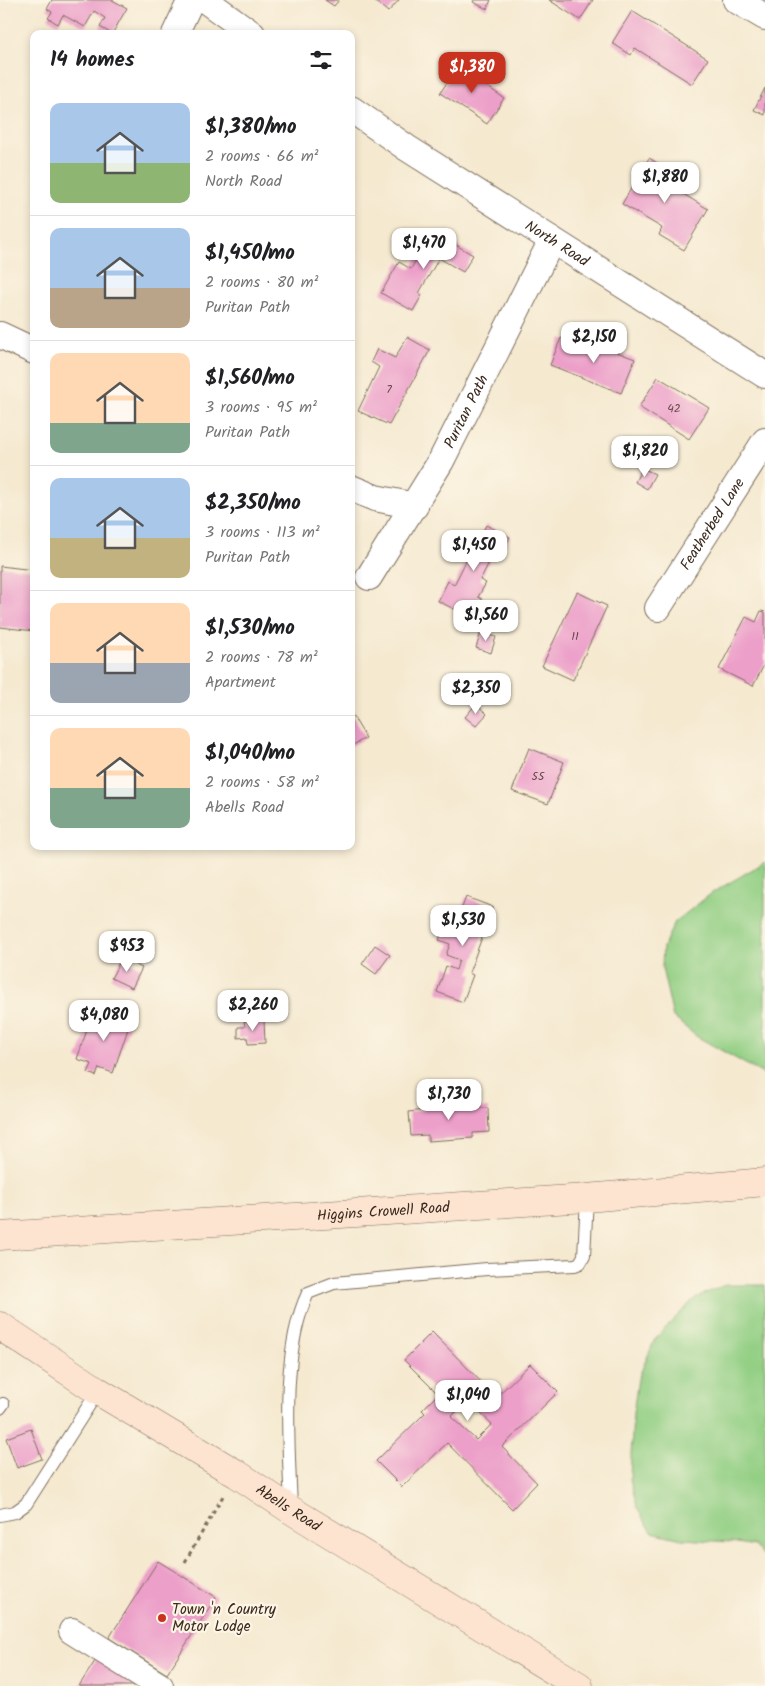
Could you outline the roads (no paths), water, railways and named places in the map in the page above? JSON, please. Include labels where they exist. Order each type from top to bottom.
[{"type":"main road","name":"Higgins Crowell Road","points":[[2,1241],[587,1198],[765,1182]]},
{"type":"main road","name":"Abells Road","points":[[0,1326],[98,1391],[579,1686]]},
{"type":"street","points":[[177,30],[191,0]]},
{"type":"street","points":[[205,0],[246,30]]},
{"type":"street","points":[[736,0],[765,17]]},
{"type":"street","name":"North Road","points":[[355,112],[407,148],[765,375]]},
{"type":"street","name":"Puritan Path","points":[[369,577],[441,462],[552,240]]},
{"type":"street","points":[[0,335],[30,343]]},
{"type":"street","name":"Featherbed Lane","points":[[658,608],[765,441]]},
{"type":"street","points":[[355,490],[374,498],[414,506]]},
{"type":"street","points":[[72,1631],[160,1686]]},
{"type":"lane","points":[[291,1510],[290,1367],[293,1340],[301,1308],[308,1293],[334,1283],[487,1269],[575,1265],[580,1263],[584,1256],[587,1198]]},
{"type":"lane","points":[[0,1515],[15,1512],[26,1504],[98,1391]]},
{"type":"place","name":"Town 'n Country Motor Lodge","points":[[162,1618]]}]
